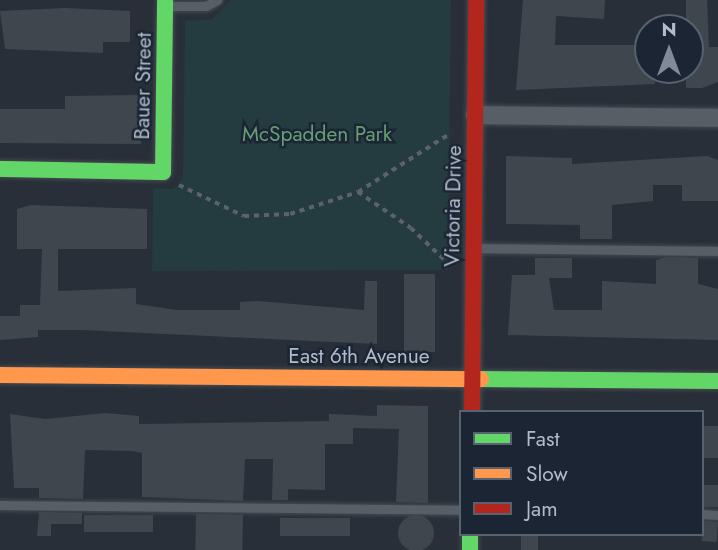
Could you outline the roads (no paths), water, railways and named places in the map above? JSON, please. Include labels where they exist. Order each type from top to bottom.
[{"type":"street","name":"Victoria Drive","points":[[471,410],[476,0]]},
{"type":"street","name":"Bauer Street","points":[[0,169],[169,176],[165,3]]},
{"type":"street","points":[[475,115],[718,118]]},
{"type":"street","name":"East 6th Avenue","points":[[0,375],[718,381]]},
{"type":"lane","points":[[165,3],[217,0]]},
{"type":"lane","points":[[473,248],[718,251]]},
{"type":"lane","points":[[0,505],[459,510]]},
{"type":"park label","name":"McSpadden Park","points":[[317,134]]}]
